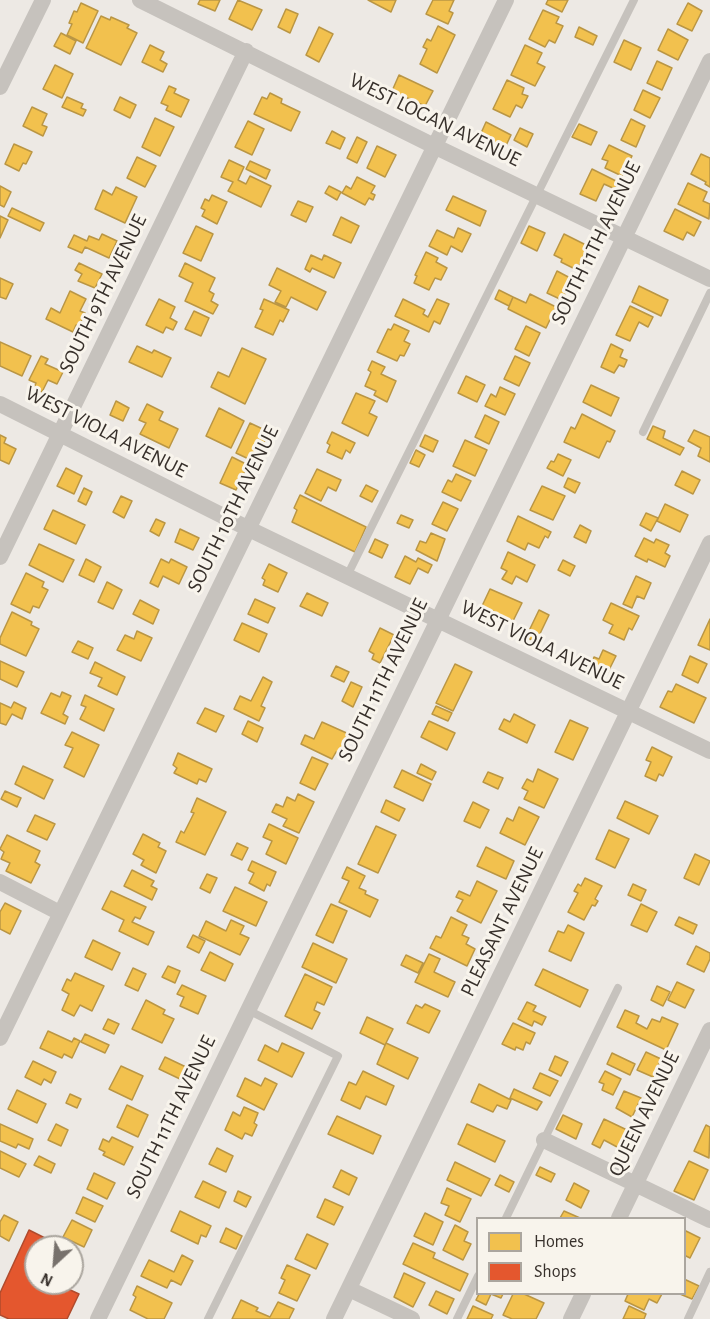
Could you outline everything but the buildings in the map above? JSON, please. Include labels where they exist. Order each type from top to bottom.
[{"type":"street","points":[[0,87],[43,0]]},
{"type":"street","name":"WEST LOGAN AVENUE","points":[[140,0],[434,146],[710,279]]},
{"type":"street","name":"SOUTH 10TH AVENUE","points":[[0,1038],[506,0]]},
{"type":"street","name":"SOUTH 9TH AVENUE","points":[[0,557],[246,51]]},
{"type":"street","name":"SOUTH 11TH AVENUE","points":[[98,1319],[710,62]]},
{"type":"street","name":"WEST VIOLA AVENUE","points":[[0,404],[249,529],[710,751]]},
{"type":"street","name":"PLEASANT AVENUE","points":[[334,1319],[710,543]]},
{"type":"street","points":[[0,882],[60,913]]},
{"type":"street","name":"QUEEN AVENUE","points":[[619,1217],[710,1030]]},
{"type":"street","points":[[544,1140],[710,1220]]},
{"type":"street","points":[[349,1289],[412,1319]]},
{"type":"street","points":[[571,1319],[583,1295]]},
{"type":"lane","points":[[347,576],[634,0]]},
{"type":"lane","points":[[643,432],[710,293]]},
{"type":"lane","points":[[506,1217],[618,988]]},
{"type":"lane","points":[[208,1319],[338,1056],[248,1010]]},
{"type":"lane","points":[[688,1319],[710,1272]]},
{"type":"lane","points":[[457,1319],[476,1278]]}]
